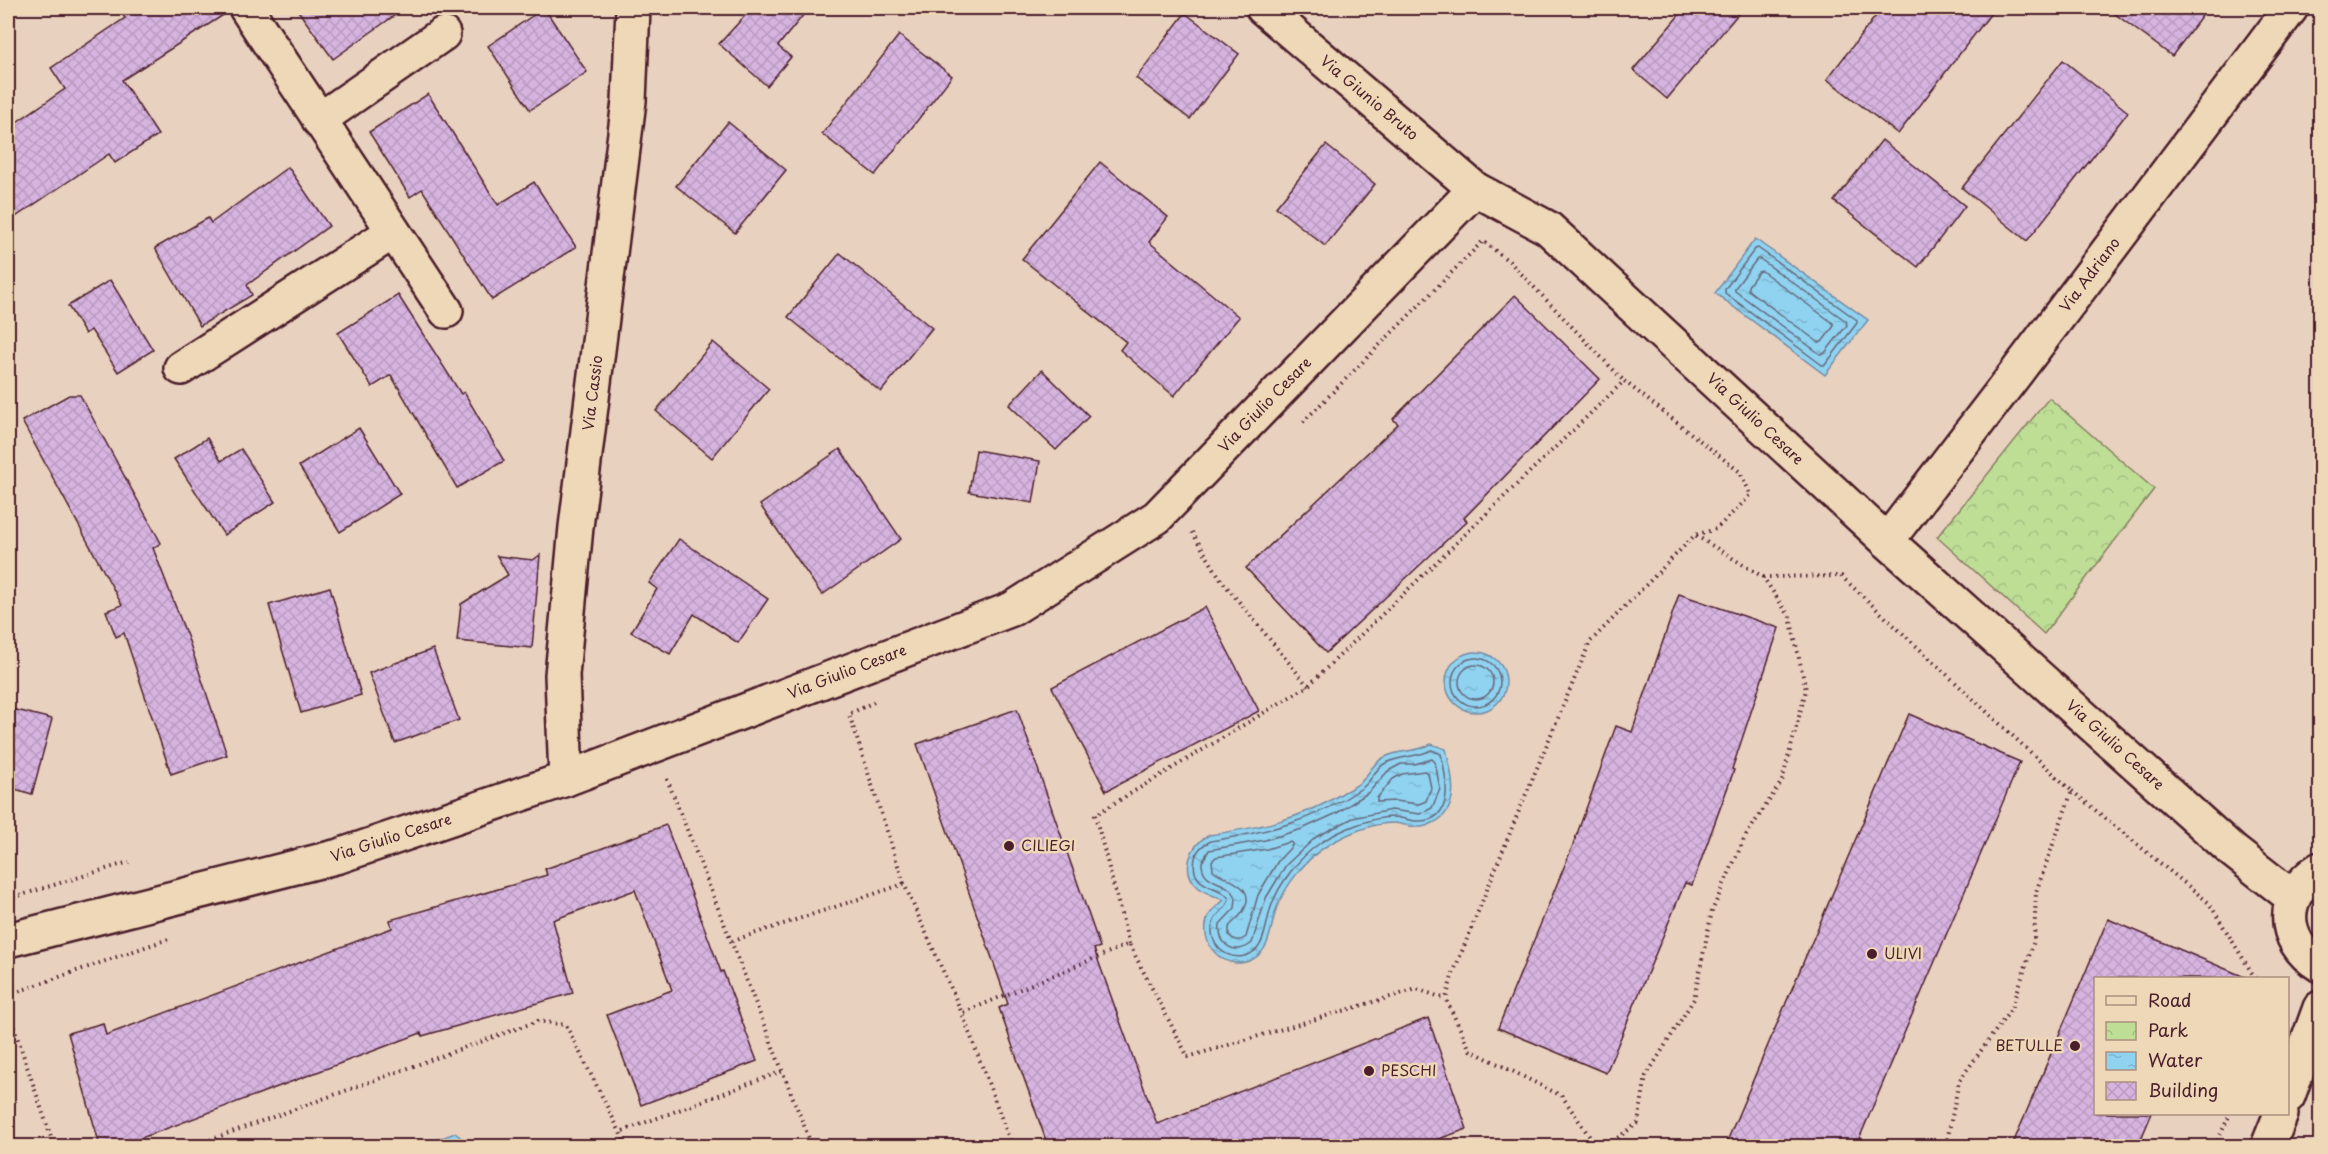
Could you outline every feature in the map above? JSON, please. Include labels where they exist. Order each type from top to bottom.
[{"type":"street","points":[[246,8],[446,311]]},
{"type":"street","name":"Via Cassio","points":[[567,779],[562,675],[578,515],[629,101],[633,8]]},
{"type":"street","name":"Via Giunio Bruto","points":[[1263,8],[1475,189]]},
{"type":"street","name":"Via Adriano","points":[[1887,541],[2291,8]]},
{"type":"street","points":[[320,120],[443,34]]},
{"type":"street","name":"Via Giulio Cesare","points":[[8,940],[339,856],[567,779],[1012,609],[1157,517],[1475,189],[1548,228],[1887,541],[2233,851],[2293,898]]},
{"type":"street","points":[[181,368],[393,232]]},
{"type":"street","points":[[2320,870],[2300,885],[2293,898],[2290,913],[2290,929],[2293,937],[2306,956],[2320,965]]},
{"type":"street","points":[[2289,1092],[2320,1008]]},
{"type":"street","points":[[2268,1146],[2280,1115]]},
{"type":"path","points":[[1446,999],[1417,989],[1188,1057],[1129,944],[1095,815],[1308,686],[1624,381],[1740,472],[1751,495],[1716,529],[1695,535],[1590,642],[1452,976],[1446,999],[1470,1050],[1562,1096],[1596,1146]]},
{"type":"path","points":[[1192,532],[1221,581],[1308,686]]},
{"type":"path","points":[[1606,1146],[1638,1123],[1646,1076],[1694,999],[1712,911],[1745,837],[1782,781],[1806,690],[1790,617],[1763,577],[1695,535]]},
{"type":"path","points":[[1763,577],[1841,576],[2072,791],[2209,903],[2254,977]]},
{"type":"path","points":[[661,776],[669,781],[812,1146]]},
{"type":"path","points":[[1946,1146],[1959,1081],[2012,1008],[2034,941],[2036,892],[2072,791]]},
{"type":"path","points":[[8,899],[129,862]]},
{"type":"path","points":[[732,941],[904,884],[962,1013],[1012,1146]]},
{"type":"path","points":[[8,995],[177,936]]},
{"type":"path","points":[[962,1013],[1129,944]]},
{"type":"path","points":[[8,1010],[54,1146]]},
{"type":"path","points":[[193,1146],[538,1021],[566,1025],[621,1132],[625,1146]]},
{"type":"path","points":[[621,1132],[783,1071]]},
{"type":"path","points":[[2215,1146],[2229,1115]]},
{"type":"green space","points":[[2049,398],[2154,489],[2044,634],[1937,537]]},
{"type":"water","points":[[1755,239],[1868,320],[1825,375],[1715,293]]},
{"type":"water","points":[[1470,652],[1482,652],[1493,657],[1501,665],[1506,682],[1504,694],[1493,707],[1482,712],[1470,712],[1459,707],[1451,699],[1446,688],[1446,676],[1451,665],[1459,657]]},
{"type":"water","points":[[1431,744],[1446,749],[1451,769],[1453,790],[1448,809],[1442,817],[1422,827],[1393,823],[1367,827],[1325,847],[1303,866],[1285,890],[1277,907],[1270,936],[1259,955],[1244,962],[1234,963],[1225,960],[1211,948],[1207,940],[1207,920],[1224,900],[1198,887],[1189,874],[1192,852],[1202,839],[1209,835],[1294,817],[1326,803],[1359,784],[1383,758]]},
{"type":"water","points":[[455,1133],[472,1146],[419,1146]]},
{"type":"building","points":[[118,8],[228,8],[228,12],[122,80],[158,135],[115,163],[109,154],[8,222],[8,128],[65,89],[51,68],[125,18]]},
{"type":"building","points":[[296,8],[405,8],[333,59]]},
{"type":"building","points":[[544,8],[587,72],[530,110],[488,46]]},
{"type":"building","points":[[752,8],[809,8],[778,46],[791,57],[767,86],[719,44]]},
{"type":"building","points":[[1685,8],[1743,8],[1667,99],[1633,70]]},
{"type":"building","points":[[1882,8],[1995,8],[1898,134],[1827,79]]},
{"type":"building","points":[[2107,8],[2208,8],[2172,56]]},
{"type":"building","points":[[1185,13],[1239,54],[1190,119],[1136,78]]},
{"type":"building","points":[[899,35],[952,76],[875,175],[822,134]]},
{"type":"building","points":[[2063,60],[2128,112],[2027,241],[1962,188]]},
{"type":"building","points":[[428,94],[498,205],[534,182],[576,247],[492,300],[422,189],[410,197],[369,132]]},
{"type":"building","points":[[728,122],[786,170],[735,233],[676,186]]},
{"type":"building","points":[[1882,140],[1965,206],[1918,267],[1834,201]]},
{"type":"building","points":[[1326,145],[1375,184],[1325,246],[1276,207]]},
{"type":"building","points":[[1100,162],[1168,217],[1149,242],[1239,317],[1174,396],[1120,350],[1126,342],[1022,259]]},
{"type":"building","points":[[288,167],[329,226],[247,285],[252,295],[200,326],[155,248],[208,218],[211,223]]},
{"type":"building","points":[[840,253],[932,328],[881,392],[788,317]]},
{"type":"building","points":[[110,280],[153,350],[118,372],[91,330],[85,334],[68,306]]},
{"type":"building","points":[[398,295],[461,394],[464,392],[504,461],[457,488],[391,375],[372,387],[338,333]]},
{"type":"building","points":[[1515,295],[1600,379],[1464,518],[1467,521],[1326,653],[1246,568],[1398,424],[1393,419]]},
{"type":"building","points":[[713,342],[769,389],[712,458],[656,411]]},
{"type":"building","points":[[1042,370],[1089,416],[1056,450],[1009,405]]},
{"type":"building","points":[[69,395],[80,395],[161,543],[153,548],[190,644],[227,755],[171,774],[124,633],[116,637],[106,611],[122,605],[22,421]]},
{"type":"building","points":[[359,428],[400,494],[340,532],[299,466]]},
{"type":"building","points":[[207,438],[221,461],[241,449],[275,502],[224,535],[174,459]]},
{"type":"building","points":[[840,449],[901,539],[822,595],[760,505]]},
{"type":"building","points":[[976,450],[1040,461],[1033,503],[969,492]]},
{"type":"building","points":[[679,539],[768,599],[738,643],[694,614],[670,654],[631,632],[657,589],[649,583]]},
{"type":"building","points":[[540,555],[532,648],[457,641],[461,604],[508,575],[497,556],[533,560]]},
{"type":"building","points":[[330,587],[361,695],[301,713],[269,605]]},
{"type":"building","points":[[1679,594],[1779,628],[1732,769],[1734,770],[1692,885],[1685,883],[1606,1073],[1498,1028],[1573,845],[1616,726],[1632,732]]},
{"type":"building","points":[[1205,607],[1259,711],[1106,791],[1052,687]]},
{"type":"building","points":[[433,649],[459,720],[395,743],[369,673]]},
{"type":"building","points":[[8,708],[52,719],[32,794],[8,787]]},
{"type":"building","points":[[1017,709],[1100,947],[1094,949],[1157,1124],[1428,1018],[1467,1129],[1419,1146],[1048,1146],[999,1008],[1008,1004],[917,744]]},
{"type":"building","name":"ULIVI","points":[[1909,714],[2020,762],[1856,1146],[1725,1146]]},
{"type":"building","points":[[666,825],[757,1061],[641,1105],[607,1015],[672,990],[635,890],[553,920],[573,993],[422,1036],[421,1033],[136,1140],[138,1146],[100,1146],[68,1033],[103,1023],[106,1035],[392,928],[390,920],[547,875],[545,869]]},
{"type":"building","name":"BETULLE","points":[[2108,919],[2245,977],[2094,977],[2094,1115],[2151,1115],[2138,1146],[2012,1146]]},
{"type":"place","name":"CILIEGI","points":[[1009,846]]},
{"type":"place","name":"ULIVI","points":[[1872,954]]},
{"type":"place","name":"BETULLE","points":[[2075,1046]]},
{"type":"place","name":"PESCHI","points":[[1369,1071]]}]
